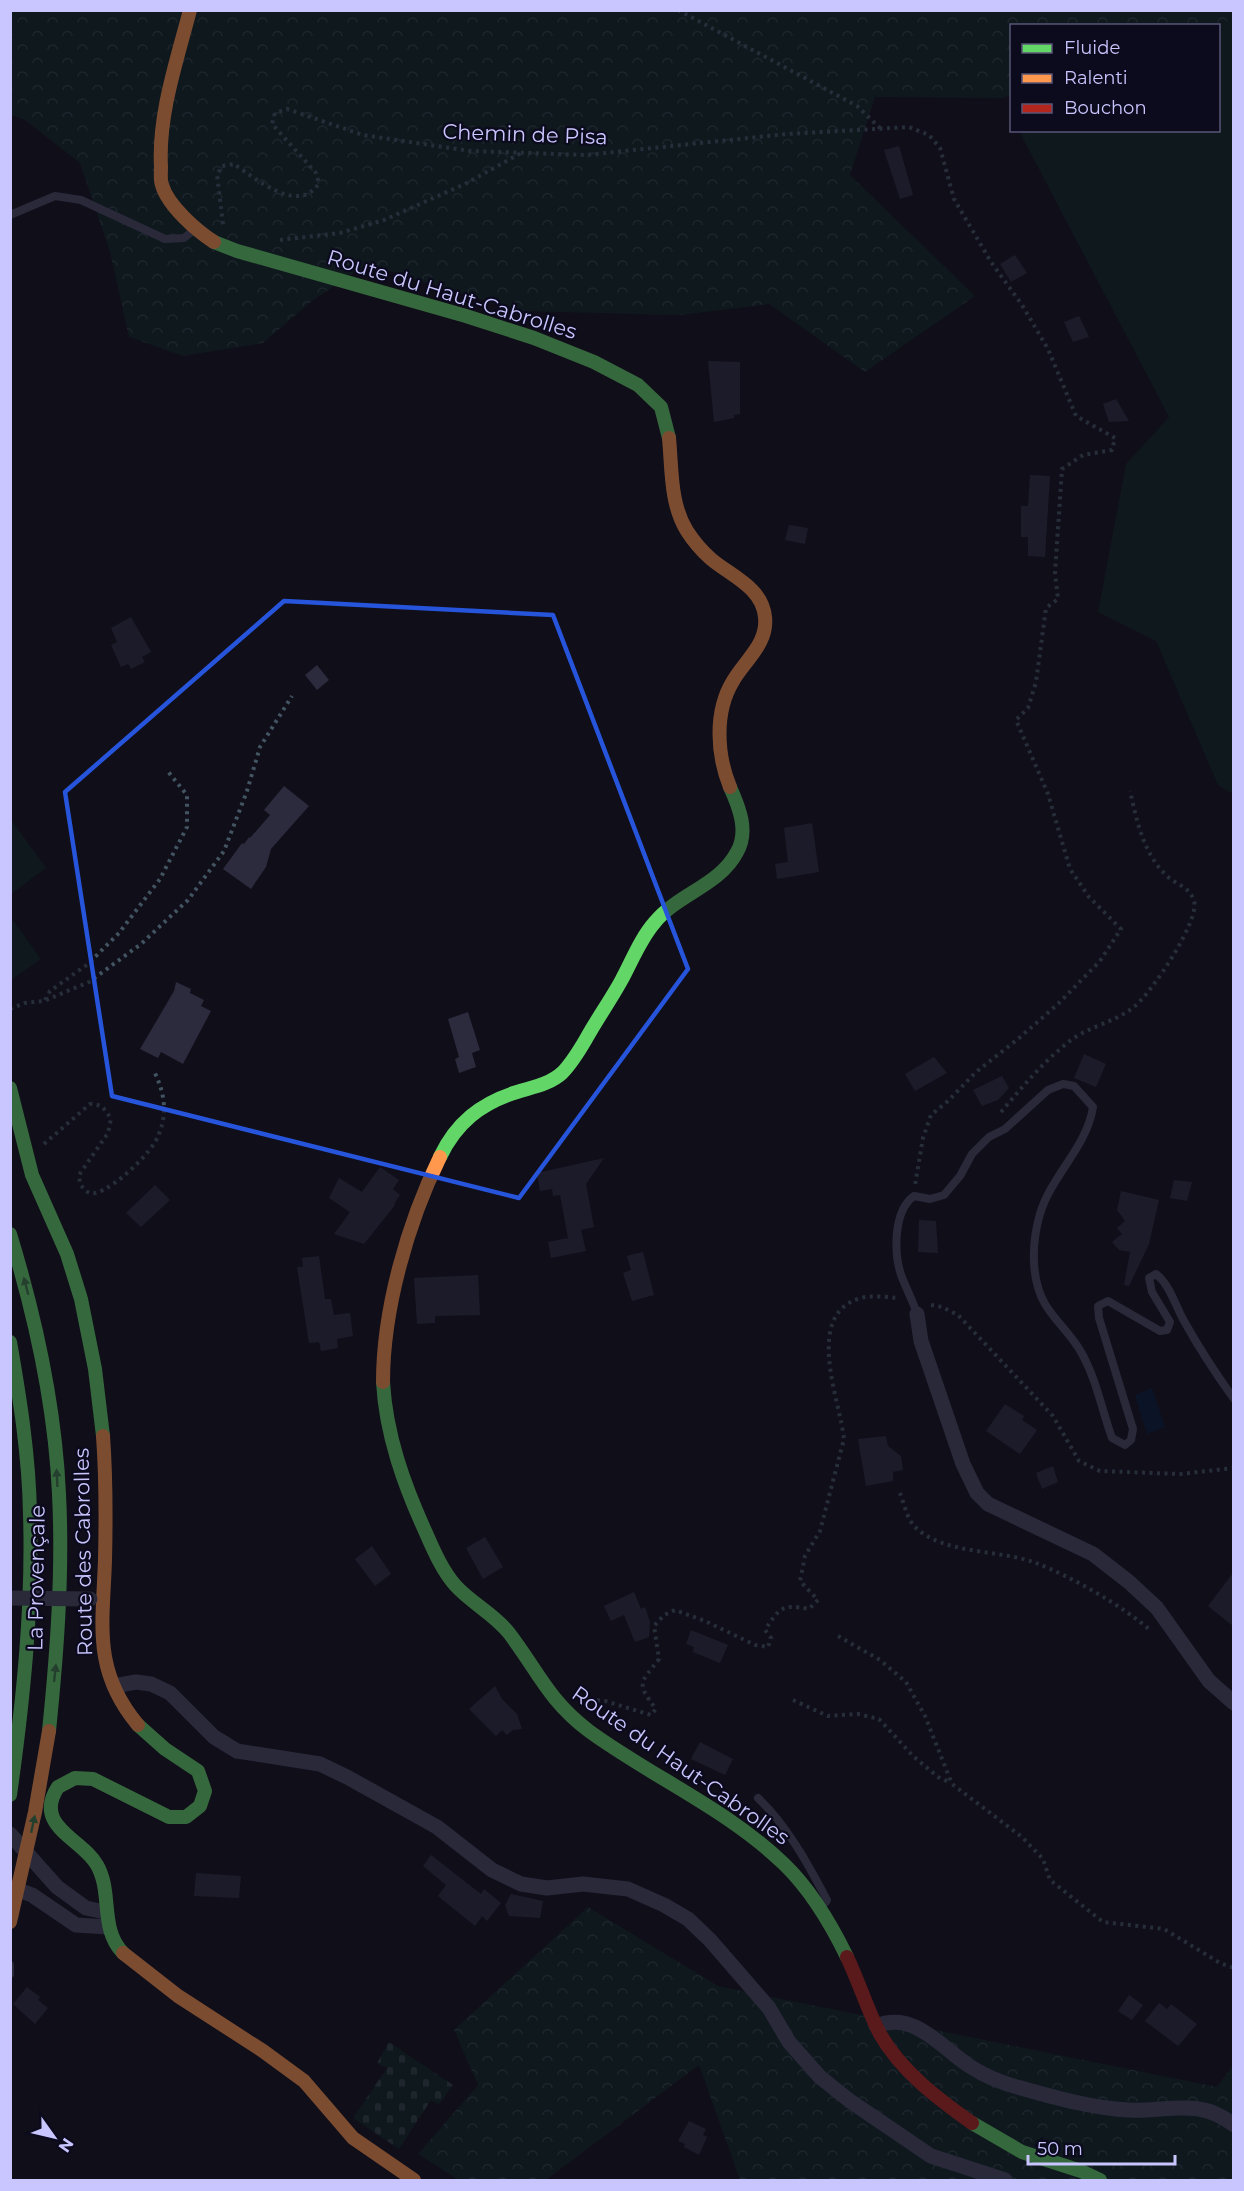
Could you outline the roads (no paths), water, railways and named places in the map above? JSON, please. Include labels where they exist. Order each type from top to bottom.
[{"type":"main road","name":"Route du Haut-Cabrolles","points":[[190,10],[168,96],[160,152],[162,186],[178,211],[195,229],[213,242],[237,251],[489,323],[582,357],[625,376],[649,391],[661,408],[669,440],[674,495],[680,521],[695,543],[713,561],[747,584],[760,599],[766,625],[759,647],[728,690],[721,720],[719,750],[724,771],[739,805],[744,829],[740,847],[730,864],[661,913],[648,929],[612,997],[575,1057],[561,1074],[542,1085],[504,1096],[471,1113],[453,1133],[429,1180],[391,1297],[383,1382],[391,1442],[407,1490],[452,1582],[500,1623],[552,1699],[588,1731],[694,1798],[774,1854],[807,1891],[852,1967],[876,2026],[888,2048],[916,2078],[985,2131],[1017,2150],[1082,2170],[1100,2181]]},
{"type":"main road","name":"Route des Cabrolles","points":[[10,1088],[34,1179],[71,1263],[91,1348],[100,1405],[105,1471],[106,1520],[97,1599],[105,1664],[125,1708],[143,1730],[198,1772],[206,1790],[204,1800],[191,1815],[182,1819],[172,1819],[122,1791],[91,1779],[71,1779],[58,1787],[53,1796],[53,1820],[93,1859],[100,1872],[107,1920],[117,1946],[158,1983],[261,2048],[308,2084],[351,2137],[414,2181]]},
{"type":"main road","name":"La Provençale","points":[[10,1234],[38,1337],[55,1440],[60,1579],[49,1731],[35,1812],[10,1922]]},
{"type":"main road","name":"La Provençale","points":[[10,1342],[19,1385],[28,1455],[32,1532],[32,1608],[22,1714],[10,1796]]},
{"type":"street","points":[[917,1314],[921,1341],[928,1363],[963,1464],[977,1493],[988,1504],[1093,1554],[1129,1582],[1157,1608],[1209,1681],[1233,1703]]},
{"type":"street","points":[[10,1598],[97,1599]]},
{"type":"street","points":[[114,1686],[136,1682],[151,1684],[170,1693],[214,1737],[237,1751],[320,1764],[347,1777],[437,1827],[492,1870],[521,1884],[547,1888],[583,1884],[628,1889],[664,1905],[688,1919],[710,1940],[769,2008],[789,2042],[820,2077],[931,2156],[1005,2181]]},
{"type":"street","points":[[10,1834],[57,1887],[107,1920]]},
{"type":"street","points":[[10,1887],[32,1895],[76,1925],[107,1920]]},
{"type":"street","points":[[876,2026],[887,2022],[904,2022],[927,2032],[972,2068],[1017,2087],[1077,2103],[1129,2110],[1200,2107],[1228,2120],[1233,2125]]},
{"type":"lane","points":[[10,215],[56,196],[81,200],[165,239],[184,238],[195,229]]},
{"type":"lane","points":[[917,1314],[901,1274],[898,1250],[900,1215],[907,1201],[914,1196],[930,1199],[944,1195],[960,1176],[972,1154],[989,1137],[1005,1129],[1048,1090],[1064,1084],[1074,1086],[1093,1107],[1091,1118],[1073,1154],[1050,1189],[1040,1213],[1035,1234],[1035,1276],[1045,1304],[1081,1352],[1112,1438],[1125,1445],[1131,1440],[1133,1429],[1099,1318],[1098,1305],[1107,1301],[1160,1331],[1167,1330],[1170,1322],[1152,1292],[1149,1278],[1156,1274],[1163,1280],[1209,1365],[1233,1399]]},
{"type":"lane","points":[[758,1798],[773,1812],[803,1855],[827,1900],[820,1911]]},
{"type":"lane","points":[[10,1965],[10,1974]]},
{"type":"water","points":[[1152,1388],[1165,1427],[1147,1434],[1135,1395]]}]
